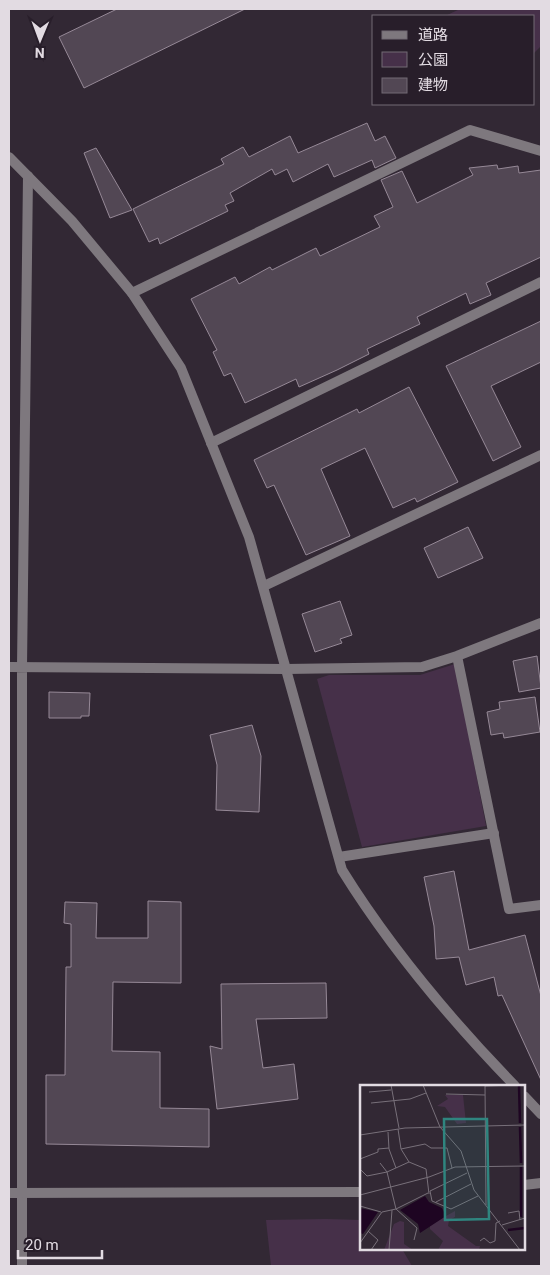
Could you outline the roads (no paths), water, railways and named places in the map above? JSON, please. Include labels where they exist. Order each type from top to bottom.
[{"type":"street","points":[[132,293],[470,130],[541,151]]},
{"type":"street","points":[[9,157],[72,221],[132,293],[181,368],[249,537],[342,870],[366,908],[416,975],[486,1057],[514,1085]]},
{"type":"street","points":[[22,1266],[22,667],[28,176]]},
{"type":"street","points":[[211,443],[541,282]]},
{"type":"street","points":[[264,586],[541,454]]},
{"type":"street","points":[[9,667],[286,669],[422,667],[457,656],[541,623]]},
{"type":"street","points":[[457,656],[510,909],[541,905]]},
{"type":"street","points":[[339,857],[494,832]]},
{"type":"street","points":[[525,1097],[541,1114]]},
{"type":"street","points":[[525,1185],[541,1184]]},
{"type":"street","points":[[9,1193],[360,1192]]}]
